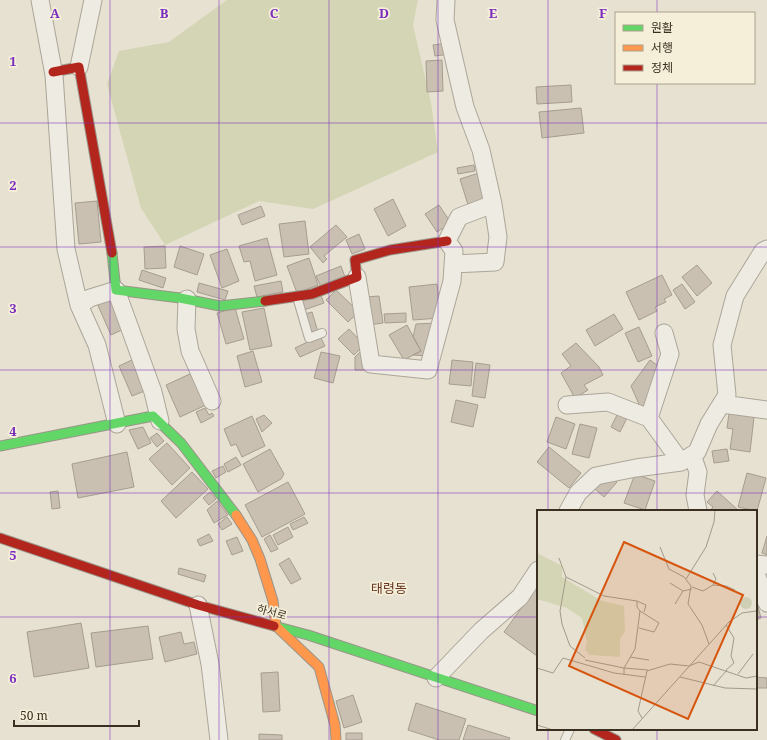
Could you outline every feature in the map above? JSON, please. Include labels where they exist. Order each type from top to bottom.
[{"type":"street","points":[[40,0],[53,72],[66,249],[79,306],[97,345],[117,424]]},
{"type":"street","points":[[93,0],[79,67],[111,239],[116,290],[154,392],[160,421]]},
{"type":"street","points":[[446,0],[445,20],[465,106],[481,150],[494,204],[498,237],[495,262],[454,264]]},
{"type":"street","points":[[53,72],[79,67]]},
{"type":"street","points":[[447,241],[459,216],[494,204]]},
{"type":"street","points":[[447,241],[454,251],[452,281],[428,370],[371,364],[355,260],[390,250],[447,241]]},
{"type":"street","points":[[569,510],[578,493],[596,476],[687,458],[697,452],[709,424],[727,395],[722,345],[735,296],[764,251],[767,249]]},
{"type":"street","points":[[79,306],[90,298],[116,290],[188,299],[220,306],[236,305],[312,294],[357,278]]},
{"type":"street","points":[[188,299],[186,329],[190,351],[212,401]]},
{"type":"street","points":[[649,418],[670,354],[664,333]]},
{"type":"street","points":[[567,405],[608,402],[649,418],[687,458],[698,472],[695,495],[698,510]]},
{"type":"street","points":[[722,404],[767,410]]},
{"type":"street","points":[[0,446],[153,416],[160,421],[230,503],[255,545],[274,601],[276,626],[319,667],[335,725],[336,740]]},
{"type":"street","name":"하서로","points":[[0,538],[198,604],[308,635],[537,711]]},
{"type":"street","points":[[757,564],[767,565]]},
{"type":"street","points":[[436,678],[481,631],[520,598],[537,572]]},
{"type":"street","points":[[757,577],[767,603]]},
{"type":"street","points":[[198,604],[210,664],[219,740]]},
{"type":"street","points":[[596,730],[616,740]]},
{"type":"lane","points":[[296,297],[309,338],[322,332]]},
{"type":"lane","points":[[565,740],[570,730]]},
{"type":"green space","points":[[227,0],[418,0],[413,25],[431,103],[438,152],[313,209],[259,201],[165,245],[141,208],[107,84],[119,51],[169,42]]},
{"type":"building","points":[[448,43],[450,54],[435,56],[433,45]]},
{"type":"building","points":[[442,60],[443,91],[427,92],[426,61]]},
{"type":"building","points":[[571,85],[572,102],[537,104],[536,87]]},
{"type":"building","points":[[581,108],[584,133],[542,138],[539,112]]},
{"type":"building","points":[[474,165],[475,171],[458,174],[457,168]]},
{"type":"building","points":[[479,173],[488,202],[469,208],[460,179]]},
{"type":"building","points":[[393,199],[406,226],[388,236],[374,209]]},
{"type":"building","points":[[97,201],[101,242],[79,244],[75,203]]},
{"type":"building","points":[[439,205],[451,223],[437,232],[425,214]]},
{"type":"building","points":[[261,206],[265,216],[242,225],[238,215]]},
{"type":"building","points":[[305,221],[309,254],[284,257],[279,224]]},
{"type":"building","points":[[336,225],[347,237],[324,256],[327,259],[323,263],[310,247]]},
{"type":"building","points":[[359,234],[365,249],[352,254],[346,240]]},
{"type":"building","points":[[267,238],[277,275],[255,281],[250,261],[244,262],[239,246]]},
{"type":"building","points":[[165,246],[166,268],[145,269],[144,247]]},
{"type":"building","points":[[180,246],[204,254],[197,275],[174,267]]},
{"type":"building","points":[[227,249],[239,281],[222,288],[210,255]]},
{"type":"building","points":[[309,258],[318,285],[297,293],[287,266]]},
{"type":"building","points":[[697,265],[712,283],[697,296],[682,277]]},
{"type":"building","points":[[341,266],[345,277],[321,287],[316,276]]},
{"type":"building","points":[[142,270],[166,278],[163,288],[139,280]]},
{"type":"building","points":[[662,275],[672,295],[664,299],[666,302],[655,307],[657,311],[639,320],[626,292]]},
{"type":"building","points":[[281,281],[283,292],[257,297],[254,286]]},
{"type":"building","points":[[199,283],[228,291],[225,300],[197,292]]},
{"type":"building","points":[[437,284],[440,318],[413,320],[409,287]]},
{"type":"building","points":[[682,284],[695,302],[685,309],[673,290]]},
{"type":"building","points":[[336,290],[359,312],[348,322],[326,300]]},
{"type":"building","points":[[320,293],[324,303],[304,310],[301,300]]},
{"type":"building","points":[[108,295],[124,329],[111,335],[96,301]]},
{"type":"building","points":[[379,296],[383,323],[369,325],[366,297]]},
{"type":"building","points":[[235,308],[244,339],[226,344],[217,313]]},
{"type":"building","points":[[264,308],[272,346],[250,350],[242,312]]},
{"type":"building","points":[[312,312],[318,332],[311,334],[305,314]]},
{"type":"building","points":[[406,313],[406,322],[385,323],[384,314]]},
{"type":"building","points":[[614,314],[623,329],[595,346],[586,330]]},
{"type":"building","points":[[437,323],[429,356],[413,355],[421,351],[413,337],[416,324]]},
{"type":"building","points":[[407,325],[421,351],[404,360],[389,335]]},
{"type":"building","points":[[639,327],[652,356],[638,362],[625,333]]},
{"type":"building","points":[[349,329],[364,345],[354,355],[338,339]]},
{"type":"building","points":[[320,336],[325,346],[300,357],[295,348]]},
{"type":"building","points":[[576,343],[599,367],[603,375],[584,385],[588,390],[575,398],[561,373],[571,366],[562,354]]},
{"type":"building","points":[[363,349],[366,370],[355,370],[355,357]]},
{"type":"building","points":[[253,351],[262,382],[245,387],[237,356]]},
{"type":"building","points":[[321,352],[340,356],[333,383],[314,378]]},
{"type":"building","points":[[134,359],[147,390],[132,396],[119,366]]},
{"type":"building","points":[[452,360],[473,362],[471,386],[449,384]]},
{"type":"building","points":[[650,360],[661,368],[645,408],[641,409],[631,386]]},
{"type":"building","points":[[476,363],[490,365],[485,398],[472,396]]},
{"type":"building","points":[[192,373],[206,405],[180,417],[166,385]]},
{"type":"building","points":[[456,400],[478,405],[473,427],[451,422]]},
{"type":"building","points":[[205,408],[209,415],[212,413],[214,416],[201,423],[196,412]]},
{"type":"building","points":[[618,413],[627,418],[620,432],[611,427]]},
{"type":"building","points":[[729,413],[754,417],[750,452],[730,449],[733,429],[727,428]]},
{"type":"building","points":[[264,415],[272,423],[262,432],[256,419]]},
{"type":"building","points":[[252,416],[265,446],[242,457],[236,444],[231,446],[224,429]]},
{"type":"building","points":[[556,417],[575,424],[566,449],[547,442]]},
{"type":"building","points":[[580,424],[597,428],[589,458],[572,454]]},
{"type":"building","points":[[143,427],[151,443],[138,449],[129,430]]},
{"type":"building","points":[[157,433],[164,441],[157,447],[150,438]]},
{"type":"building","points":[[167,443],[190,468],[172,485],[149,459]]},
{"type":"building","points":[[549,447],[581,473],[569,488],[537,462]]},
{"type":"building","points":[[270,449],[284,474],[281,479],[258,492],[243,464]]},
{"type":"building","points":[[727,449],[729,461],[714,463],[712,451]]},
{"type":"building","points":[[127,452],[134,487],[78,498],[72,464]]},
{"type":"building","points":[[236,457],[241,465],[228,472],[224,464]]},
{"type":"building","points":[[223,466],[226,472],[216,478],[212,471]]},
{"type":"building","points":[[192,472],[208,489],[176,518],[161,501]]},
{"type":"building","points":[[747,473],[766,478],[757,511],[738,507]]},
{"type":"building","points":[[635,474],[655,481],[645,510],[624,503]]},
{"type":"building","points":[[612,477],[617,482],[604,497],[594,488],[603,479]]},
{"type":"building","points":[[288,482],[305,514],[262,537],[245,505]]},
{"type":"building","points":[[58,491],[60,508],[52,509],[50,492]]},
{"type":"building","points":[[717,491],[738,510],[711,510],[713,507],[707,502]]},
{"type":"building","points":[[210,492],[216,499],[209,505],[203,498]]},
{"type":"building","points":[[217,501],[228,515],[214,523],[207,510]]},
{"type":"building","points":[[227,517],[232,524],[222,530],[218,524]]},
{"type":"building","points":[[304,517],[308,523],[293,530],[290,524]]},
{"type":"building","points":[[288,527],[293,537],[278,545],[273,535]]},
{"type":"building","points":[[209,534],[213,541],[200,546],[197,540]]},
{"type":"building","points":[[270,535],[278,549],[271,552],[264,539]]},
{"type":"building","points":[[767,536],[767,555],[762,553]]},
{"type":"building","points":[[237,537],[243,551],[232,555],[226,541]]},
{"type":"building","points":[[289,558],[301,579],[291,584],[279,564]]},
{"type":"building","points":[[179,568],[206,575],[204,582],[178,574]]},
{"type":"building","points":[[537,586],[537,656],[504,632]]},
{"type":"building","points":[[757,603],[761,618],[757,620]]},
{"type":"building","points":[[81,623],[89,668],[34,677],[27,632]]},
{"type":"building","points":[[148,626],[153,659],[96,667],[91,633]]},
{"type":"building","points":[[181,632],[184,644],[194,642],[197,654],[165,662],[159,637]]},
{"type":"building","points":[[278,672],[280,711],[263,712],[261,673]]},
{"type":"building","points":[[757,677],[767,678],[767,688],[757,688]]},
{"type":"building","points":[[353,695],[362,722],[344,728],[336,701]]},
{"type":"building","points":[[416,703],[466,719],[459,740],[439,740],[408,730]]},
{"type":"building","points":[[468,725],[510,738],[509,740],[463,740]]},
{"type":"building","points":[[346,733],[362,733],[362,740],[346,740]]},
{"type":"building","points":[[259,734],[282,735],[282,740],[259,740]]},
{"type":"traffic: fast","points":[[112,253],[116,290],[180,298],[220,306],[265,301]]},
{"type":"traffic: fast","points":[[0,446],[153,416],[181,443],[236,515]]},
{"type":"traffic: fast","points":[[274,626],[308,635],[537,711]]},
{"type":"traffic: slow","points":[[236,515],[252,540],[260,559],[273,601],[276,626],[319,667],[335,725],[336,740]]},
{"type":"traffic: jam","points":[[53,72],[79,67],[112,253]]},
{"type":"traffic: jam","points":[[265,301],[312,294],[357,277],[355,260],[390,250],[447,241]]},
{"type":"traffic: jam","points":[[0,538],[198,605],[274,626]]},
{"type":"traffic: jam","points":[[596,730],[616,740]]},
{"type":"district","name":"태령동","points":[[389,588]]}]
